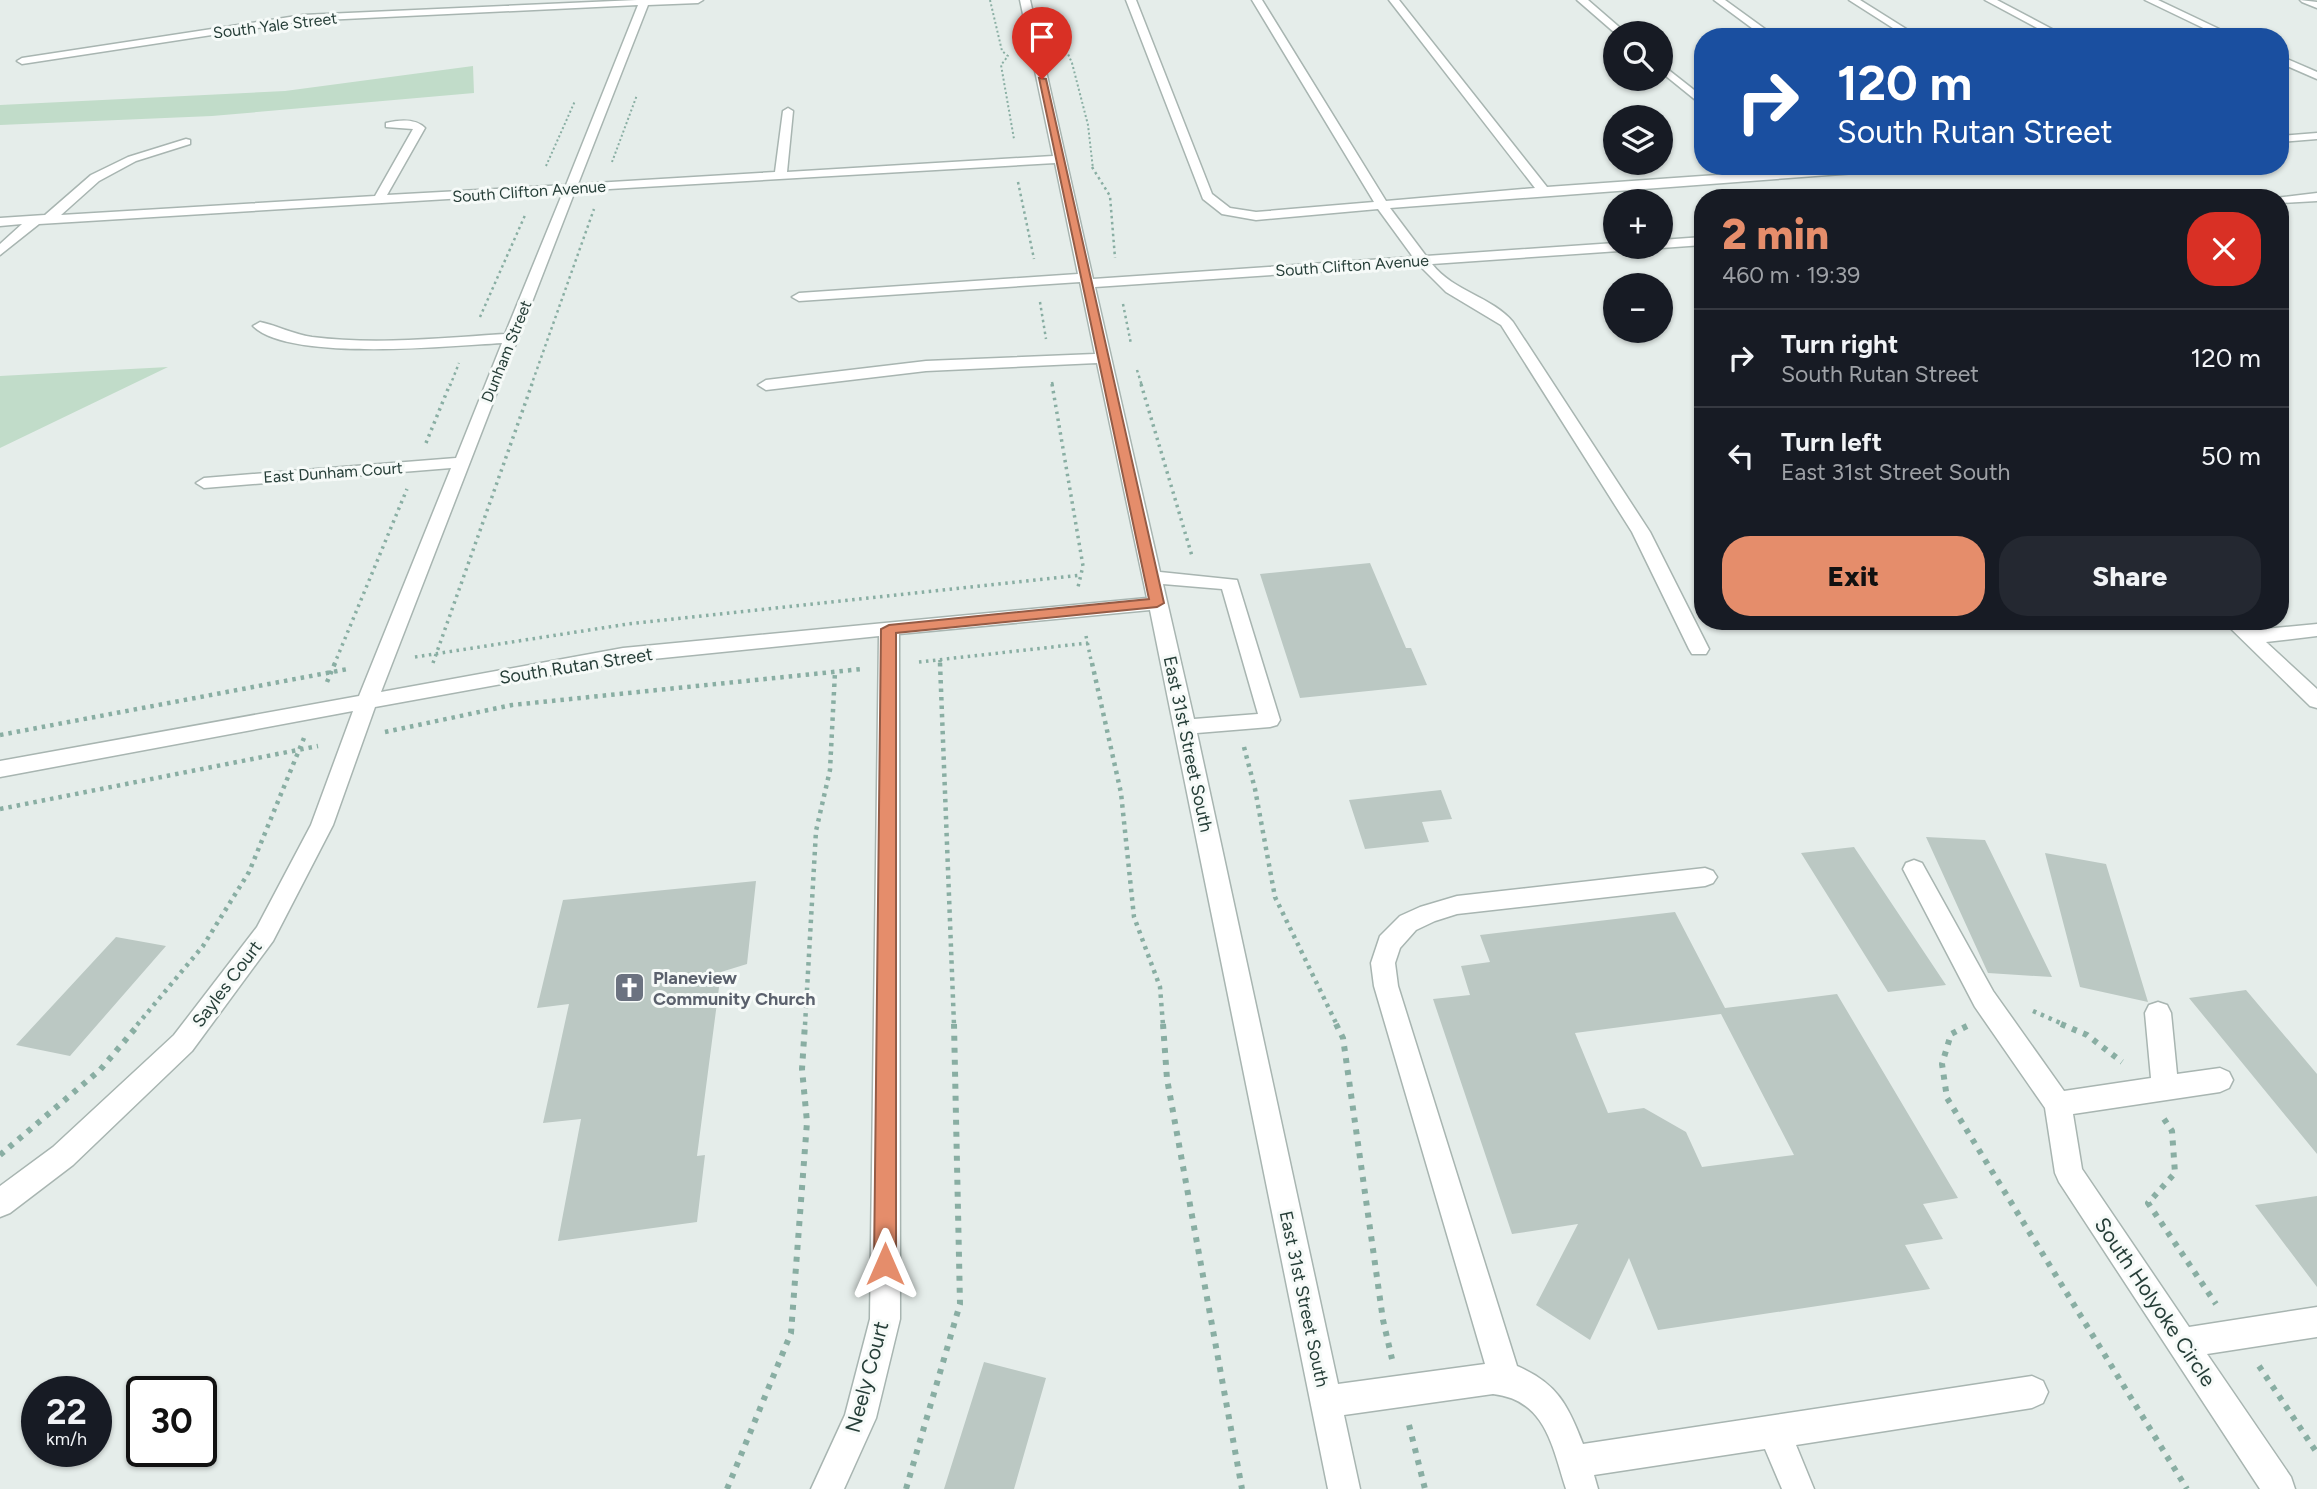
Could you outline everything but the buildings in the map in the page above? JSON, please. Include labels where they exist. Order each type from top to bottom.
[{"type":"street","name":"South Yale Street","points":[[22,61],[303,18],[698,0]]},
{"type":"street","name":"East 31st Street South","points":[[1025,0],[1185,727],[1344,1489]]},
{"type":"street","points":[[1131,0],[1207,196],[1226,211],[1255,216],[1725,175]]},
{"type":"street","points":[[1257,0],[1381,206],[1442,282],[1486,306],[1506,322],[1642,532],[1699,649]]},
{"type":"street","points":[[1394,0],[1544,191]]},
{"type":"street","points":[[1582,0],[1607,21]]},
{"type":"street","points":[[1719,0],[1758,28]]},
{"type":"street","points":[[1854,0],[1899,28]]},
{"type":"street","points":[[1990,0],[2044,28]]},
{"type":"street","points":[[2150,0],[2211,28]]},
{"type":"street","points":[[2305,0],[2317,5]]},
{"type":"street","name":"Dunham Street","points":[[368,702],[645,1]]},
{"type":"street","points":[[2289,63],[2317,76]]},
{"type":"street","points":[[1673,77],[1694,95]]},
{"type":"street","points":[[780,176],[788,111]]},
{"type":"street","points":[[378,201],[419,128],[414,124],[390,125]]},
{"type":"street","points":[[2289,138],[2317,136]]},
{"type":"street","points":[[49,219],[104,173],[132,159],[186,142]]},
{"type":"street","name":"South Clifton Avenue","points":[[0,222],[1059,159]]},
{"type":"street","points":[[2289,199],[2317,197]]},
{"type":"street","points":[[0,251],[35,220]]},
{"type":"street","points":[[1673,243],[1694,242]]},
{"type":"street","name":"South Clifton Avenue","points":[[799,297],[1603,248]]},
{"type":"street","points":[[260,326],[274,334],[314,342],[511,338]]},
{"type":"street","points":[[766,385],[926,366],[1102,358]]},
{"type":"street","name":"East Dunham Court","points":[[204,483],[462,463]]},
{"type":"street","points":[[1152,577],[1230,584],[1270,720],[1185,727]]},
{"type":"street","name":"South Rutan Street","points":[[0,769],[623,655],[1157,603]]},
{"type":"street","name":"Neely Court","points":[[827,1489],[860,1418],[885,1318],[889,629]]},
{"type":"street","points":[[2242,630],[2317,701]]},
{"type":"street","points":[[2249,637],[2317,630]]},
{"type":"street","name":"Sayles Court","points":[[0,1203],[63,1156],[183,1043],[265,934],[322,825],[368,702]]},
{"type":"street","points":[[1914,869],[1984,999],[2057,1104],[2220,1080]]},
{"type":"street","points":[[1505,1378],[1386,986],[1383,963],[1389,943],[1408,923],[1457,905],[1705,877]]},
{"type":"street","points":[[2158,1013],[2165,1089]]},
{"type":"street","name":"South Holyoke Circle","points":[[2057,1104],[2069,1173],[2279,1489]]},
{"type":"street","points":[[2182,1343],[2317,1322]]},
{"type":"street","points":[[1325,1402],[1505,1378],[1528,1385],[1544,1397],[1558,1419],[1577,1476],[1774,1432],[2032,1392]]},
{"type":"street","points":[[1774,1432],[1798,1489]]},
{"type":"path","points":[[990,0],[1002,51],[1008,56],[1001,65],[1019,196],[1029,229],[1083,566],[1075,600],[1088,643],[1121,793],[1133,918],[1160,988],[1167,1079],[1242,1489]]},
{"type":"path","points":[[0,1155],[100,1070],[203,946],[249,872],[470,340],[581,89]]},
{"type":"path","points":[[411,726],[638,93]]},
{"type":"path","points":[[0,809],[512,705],[1088,643]]},
{"type":"path","points":[[905,1489],[960,1304],[953,1000],[940,660]]},
{"type":"path","points":[[727,1489],[791,1333],[807,1122],[802,1069],[816,844],[830,770],[835,672]]},
{"type":"green space","points":[[473,66],[474,93],[212,116],[0,125],[0,105],[285,91]]},
{"type":"green space","points":[[168,367],[0,448],[0,376]]},
{"type":"place","name":"Planeview Community Church","points":[[630,988]]},
{"type":"route","points":[[885,1264],[889,629],[1157,603],[1042,79]]}]
